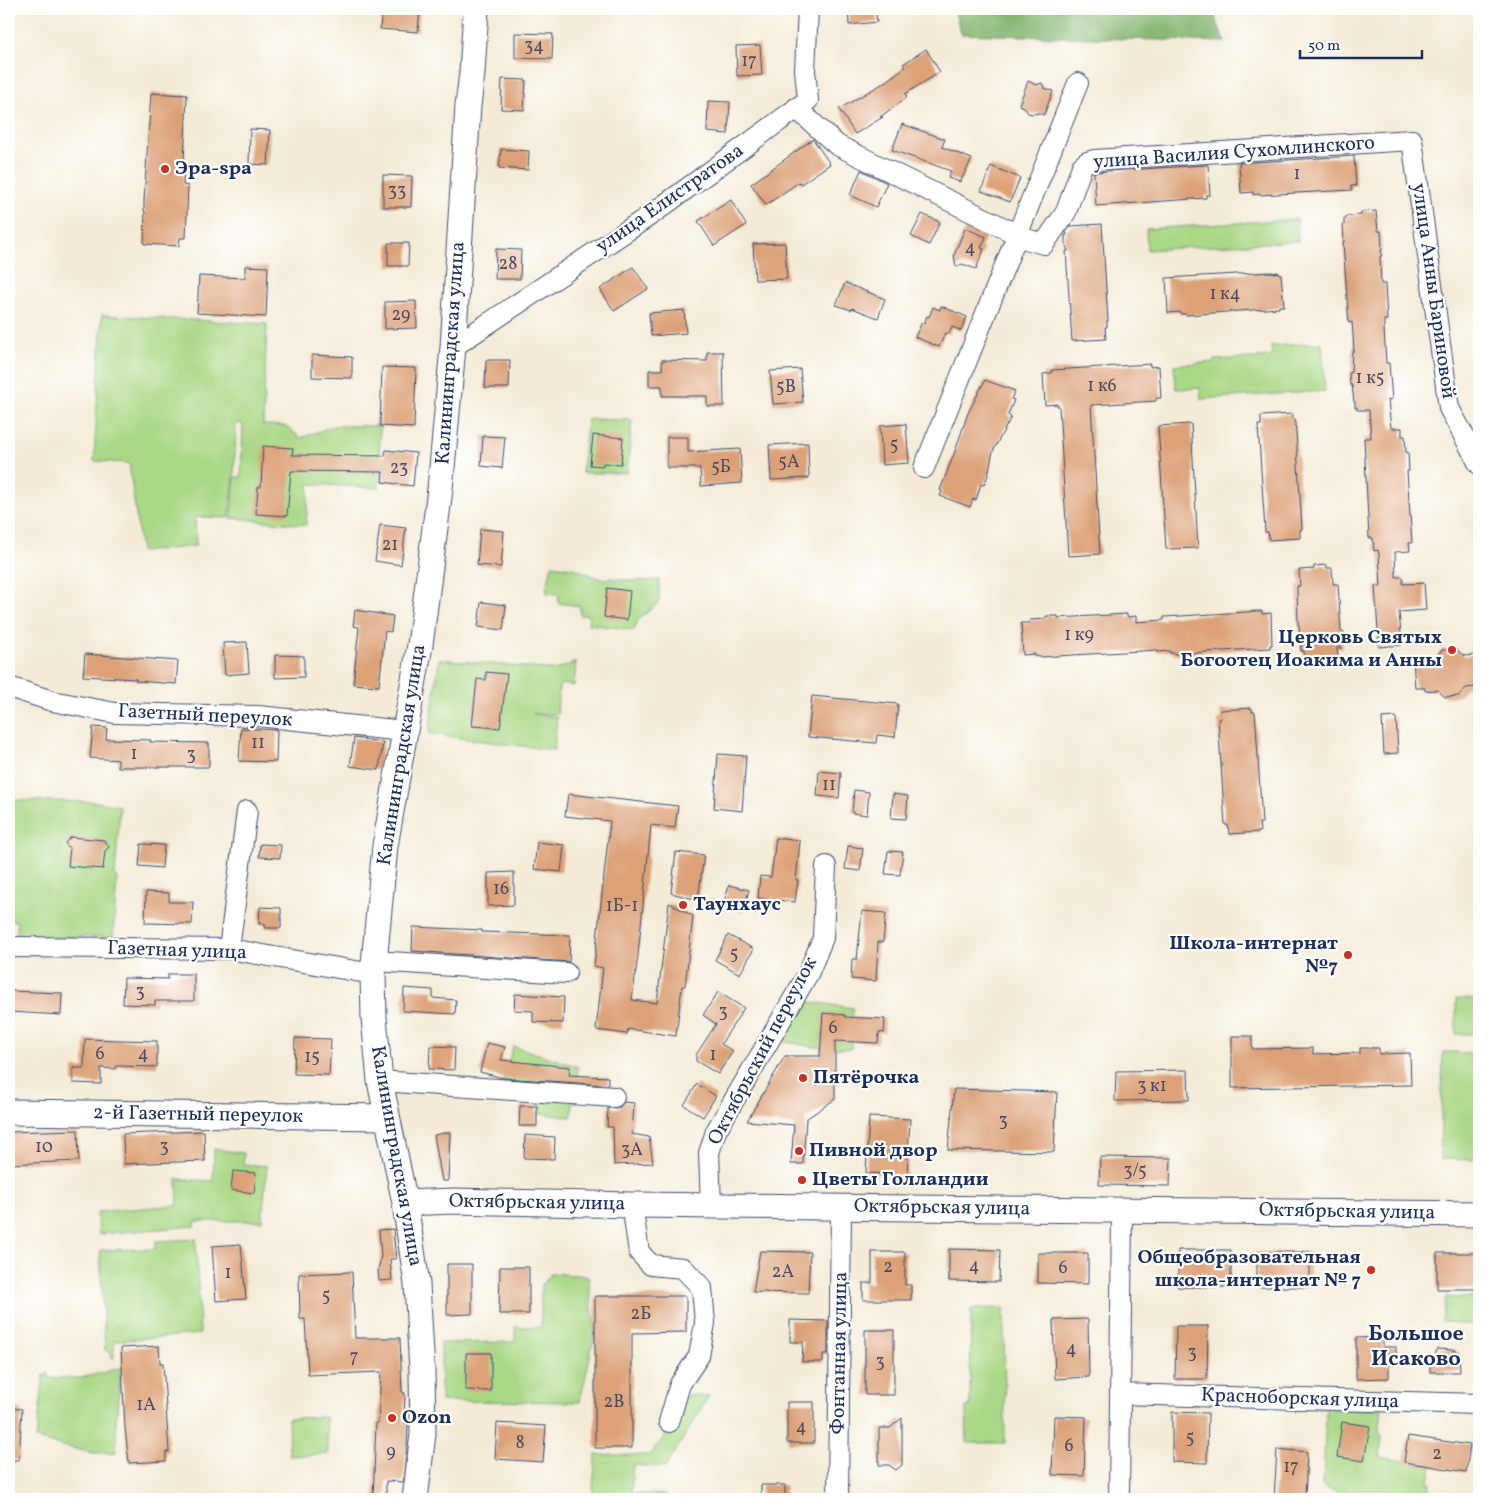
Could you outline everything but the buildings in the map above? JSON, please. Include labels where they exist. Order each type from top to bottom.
[{"type":"street","name":"Калининградская улица","points":[[415,1499],[423,1434],[422,1371],[417,1284],[405,1203],[376,1054],[374,968],[385,846],[420,645],[440,488],[454,347],[468,106],[476,9]]},
{"type":"street","name":"улица Елистратова","points":[[454,347],[652,214],[808,100],[805,70],[808,9]]},
{"type":"street","points":[[924,468],[1078,83]]},
{"type":"street","points":[[796,108],[837,145],[1018,234]]},
{"type":"street","name":"улица Василия Сухомлинского","points":[[1018,234],[1026,239],[1044,244],[1066,212],[1082,166],[1086,162],[1094,160],[1412,140]]},
{"type":"street","name":"улица Анны Бариновой","points":[[1412,140],[1449,408],[1479,464]]},
{"type":"street","name":"Газетный переулок","points":[[9,687],[52,701],[115,713],[258,716],[404,731]]},
{"type":"street","points":[[229,949],[247,811]]},
{"type":"street","name":"Октябрьский переулок","points":[[711,1206],[709,1153],[716,1131],[808,974],[822,938],[826,866]]},
{"type":"street","name":"Газетная улица","points":[[9,947],[229,949],[374,968],[566,973]]},
{"type":"street","points":[[345,1117],[365,1098],[372,1079],[376,1054]]},
{"type":"street","points":[[380,1082],[614,1097]]},
{"type":"street","name":"2-й Газетный переулок","points":[[9,1112],[387,1118]]},
{"type":"street","name":"Октябрьская улица","points":[[405,1203],[454,1201],[632,1205],[1479,1214]]},
{"type":"street","points":[[632,1205],[639,1252],[651,1265],[682,1268],[702,1288],[705,1323],[699,1356],[680,1384],[669,1422]]},
{"type":"street","name":"Фонтанная улица","points":[[838,1499],[841,1207]]},
{"type":"street","points":[[1119,1499],[1122,1210]]},
{"type":"street","name":"Красноборская улица","points":[[1120,1394],[1479,1404]]},
{"type":"green space","points":[[954,9],[1212,9],[1225,42],[961,34]]},
{"type":"green space","points":[[1297,219],[1298,241],[1147,250],[1146,229]]},
{"type":"green space","points":[[102,315],[267,324],[263,425],[285,426],[301,438],[333,426],[380,426],[379,488],[309,484],[306,525],[231,518],[235,477],[241,477],[243,424],[236,423],[234,477],[229,518],[195,517],[196,546],[141,552],[129,463],[94,461]]},
{"type":"green space","points":[[1322,343],[1325,391],[1201,399],[1200,388],[1176,389],[1174,365],[1214,362],[1214,360],[1272,357],[1271,346]]},
{"type":"green space","points":[[587,419],[632,420],[627,473],[582,473]]},
{"type":"green space","points":[[552,565],[576,569],[607,579],[659,580],[659,602],[638,620],[634,630],[588,624],[589,615],[580,615],[580,606],[558,603],[559,594],[547,593],[546,590]]},
{"type":"green space","points":[[439,659],[555,670],[576,662],[574,686],[561,684],[559,687],[557,714],[533,714],[557,717],[554,750],[429,734]]},
{"type":"green space","points":[[9,800],[97,802],[120,806],[113,937],[17,937],[17,921],[9,921]]},
{"type":"green space","points":[[1456,999],[1479,999],[1479,1034],[1456,1034]]},
{"type":"green space","points":[[804,1001],[853,1008],[851,1049],[815,1047],[781,1041]]},
{"type":"green space","points":[[513,1046],[578,1067],[571,1117],[540,1114],[541,1100],[502,1085]]},
{"type":"green space","points":[[1443,1052],[1479,1053],[1479,1160],[1440,1159]]},
{"type":"green space","points":[[214,1149],[244,1153],[243,1164],[267,1166],[262,1221],[195,1221],[195,1226],[99,1234],[97,1212],[178,1205],[177,1179],[213,1181]]},
{"type":"green space","points":[[196,1239],[200,1334],[114,1341],[114,1358],[112,1358],[109,1351],[105,1350],[100,1250],[155,1249],[156,1241]]},
{"type":"green space","points":[[551,1273],[588,1276],[595,1333],[580,1402],[441,1401],[441,1343],[515,1342],[515,1327],[541,1327],[541,1284]]},
{"type":"green space","points":[[1446,1297],[1479,1298],[1479,1327],[1442,1321]]},
{"type":"green space","points":[[1004,1308],[1005,1443],[967,1443],[966,1407],[970,1407],[971,1309]]},
{"type":"green space","points":[[121,1368],[116,1421],[116,1452],[92,1453],[36,1439],[44,1374],[48,1373],[48,1378],[81,1378]]},
{"type":"green space","points":[[687,1395],[709,1396],[666,1467],[633,1465],[631,1493],[666,1495],[666,1499],[592,1499],[596,1455],[649,1455],[667,1434]]},
{"type":"green space","points":[[1326,1409],[1382,1410],[1379,1434],[1382,1435],[1380,1457],[1432,1466],[1429,1482],[1431,1483],[1427,1498],[1403,1490],[1399,1499],[1358,1499],[1323,1487]]},
{"type":"green space","points":[[326,1417],[328,1454],[289,1456],[288,1418]]},
{"type":"place","name":"Эра-spa","points":[[165,169]]},
{"type":"place","name":"Церковь Святых Богоотец Иоакима и Анны","points":[[1452,650]]},
{"type":"place","name":"Таунхаус","points":[[683,905]]},
{"type":"place","name":"Школа-интернат №7","points":[[1348,955]]},
{"type":"place","name":"Пятёрочка","points":[[803,1078]]},
{"type":"place","name":"Пивной двор","points":[[799,1151]]},
{"type":"place","name":"Цветы Голландии","points":[[802,1180]]},
{"type":"place","name":"Общеобразовательная школа-интернат № 7","points":[[1371,1270]]},
{"type":"place","name":"Ozon","points":[[392,1418]]},
{"type":"district","name":"Большое Исаково","points":[[1416,1346]]}]
